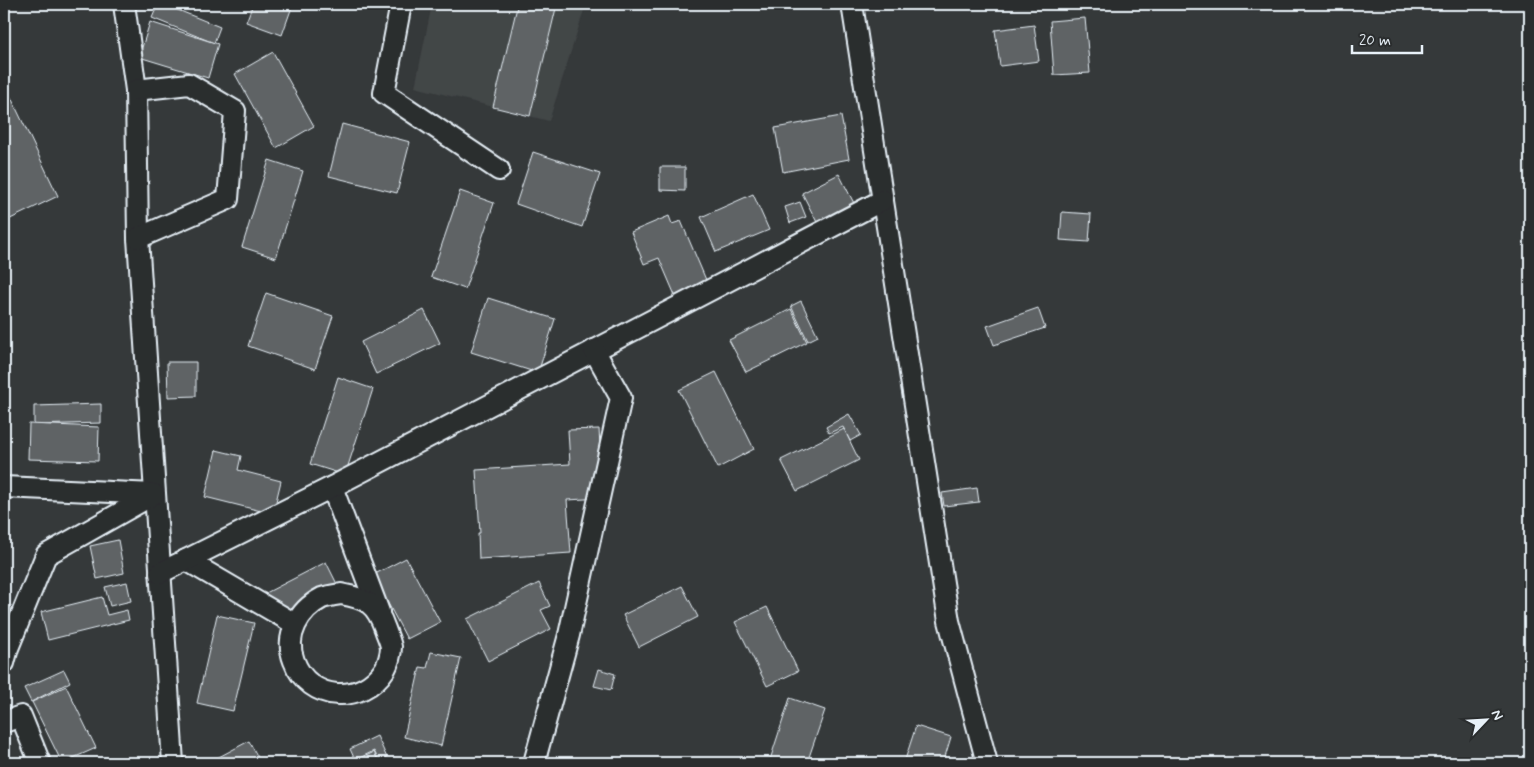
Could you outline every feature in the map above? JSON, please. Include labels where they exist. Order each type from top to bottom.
[{"type":"street","points":[[124,4],[136,90],[138,238],[173,763]]},
{"type":"street","points":[[401,4],[384,93],[499,170]]},
{"type":"street","points":[[852,4],[949,621],[986,763]]},
{"type":"street","points":[[136,90],[189,84],[235,111],[228,199],[138,238]]},
{"type":"street","points":[[160,573],[332,487],[883,200]]},
{"type":"street","points":[[534,763],[569,635],[621,398],[594,350]]},
{"type":"street","points":[[4,487],[154,494]]},
{"type":"street","points":[[332,487],[379,613],[391,649],[387,666],[380,676],[368,687],[352,694],[334,695],[322,691],[307,682],[296,668],[292,658],[291,641],[295,624],[305,609],[324,597],[341,594],[366,601],[379,613]]},
{"type":"street","points":[[5,650],[46,555],[154,494]]},
{"type":"street","points":[[186,560],[295,624]]},
{"type":"street","points":[[4,722],[21,716],[40,763]]},
{"type":"shaded area","points":[[432,4],[586,4],[549,121],[415,87]]},
{"type":"building","points":[[158,4],[163,4],[220,27],[214,43],[152,18]]},
{"type":"building","points":[[253,4],[293,4],[282,35],[246,22]]},
{"type":"building","points":[[506,4],[557,4],[530,116],[493,107],[517,7]]},
{"type":"building","points":[[1085,18],[1090,73],[1054,75],[1050,21]]},
{"type":"building","points":[[150,22],[218,44],[208,78],[139,57]]},
{"type":"building","points":[[1034,25],[1039,61],[1000,66],[995,30]]},
{"type":"building","points":[[273,52],[314,126],[276,148],[235,74]]},
{"type":"building","points":[[6,87],[58,196],[4,222],[4,88]]},
{"type":"building","points":[[841,116],[849,159],[783,172],[775,128]]},
{"type":"building","points":[[342,124],[410,142],[397,193],[329,176]]},
{"type":"building","points":[[533,152],[600,174],[582,227],[516,204]]},
{"type":"building","points":[[269,160],[303,171],[276,258],[242,247]]},
{"type":"building","points":[[660,167],[685,167],[685,191],[660,190]]},
{"type":"building","points":[[839,174],[858,211],[821,230],[802,193]]},
{"type":"building","points":[[460,191],[494,203],[465,289],[431,277]]},
{"type":"building","points":[[753,194],[769,230],[716,252],[701,217]]},
{"type":"building","points":[[800,202],[806,217],[790,223],[785,207]]},
{"type":"building","points":[[1062,212],[1091,214],[1089,242],[1060,240]]},
{"type":"building","points":[[669,216],[672,224],[681,221],[709,287],[677,300],[659,258],[644,264],[631,232]]},
{"type":"building","points":[[266,293],[333,316],[315,369],[248,346]]},
{"type":"building","points":[[488,298],[555,319],[538,373],[471,352]]},
{"type":"building","points":[[801,301],[818,336],[808,341],[791,306]]},
{"type":"building","points":[[1038,308],[1045,328],[994,345],[987,326]]},
{"type":"building","points":[[791,309],[807,342],[746,372],[729,340]]},
{"type":"building","points":[[424,310],[440,343],[376,374],[361,342]]},
{"type":"building","points":[[167,362],[196,362],[196,396],[168,397]]},
{"type":"building","points":[[716,372],[754,449],[718,468],[679,390]]},
{"type":"building","points":[[338,377],[373,389],[345,475],[310,464]]},
{"type":"building","points":[[101,404],[101,423],[34,425],[34,406]]},
{"type":"building","points":[[849,414],[861,435],[850,441],[843,427],[829,433],[826,427]]},
{"type":"building","points":[[29,424],[99,427],[98,461],[28,459]]},
{"type":"building","points":[[599,429],[603,498],[567,500],[571,553],[479,559],[478,533],[480,533],[476,470],[570,464],[568,430]]},
{"type":"building","points":[[844,429],[859,460],[797,491],[781,460]]},
{"type":"building","points":[[216,450],[241,456],[238,470],[281,481],[273,514],[205,497]]},
{"type":"building","points":[[977,488],[979,502],[944,506],[942,493]]},
{"type":"building","points":[[118,540],[124,573],[97,579],[90,546]]},
{"type":"building","points":[[406,558],[440,622],[407,639],[373,575]]},
{"type":"building","points":[[326,562],[342,594],[280,625],[264,594]]},
{"type":"building","points":[[127,582],[131,601],[110,606],[105,587]]},
{"type":"building","points":[[539,583],[550,606],[541,610],[551,629],[488,661],[467,619]]},
{"type":"building","points":[[682,586],[698,617],[639,647],[623,615]]},
{"type":"building","points":[[102,597],[107,615],[127,610],[129,620],[48,640],[41,612]]},
{"type":"building","points":[[767,607],[798,671],[767,686],[735,622]]},
{"type":"building","points":[[217,615],[254,623],[233,711],[197,703]]},
{"type":"building","points":[[431,652],[461,658],[441,746],[404,737],[420,667],[427,668]]},
{"type":"building","points":[[599,669],[615,674],[611,690],[594,686]]},
{"type":"building","points":[[64,670],[70,682],[31,702],[24,688]]},
{"type":"building","points":[[66,686],[96,748],[62,763],[32,702]]},
{"type":"building","points":[[790,698],[825,710],[807,763],[769,763]]},
{"type":"building","points":[[916,726],[951,737],[943,763],[904,763]]},
{"type":"building","points":[[377,736],[388,760],[380,763],[374,751],[355,760],[350,749]]},
{"type":"building","points":[[249,741],[261,763],[220,763],[217,758]]},
{"type":"building","points":[[374,752],[379,763],[352,763]]}]
